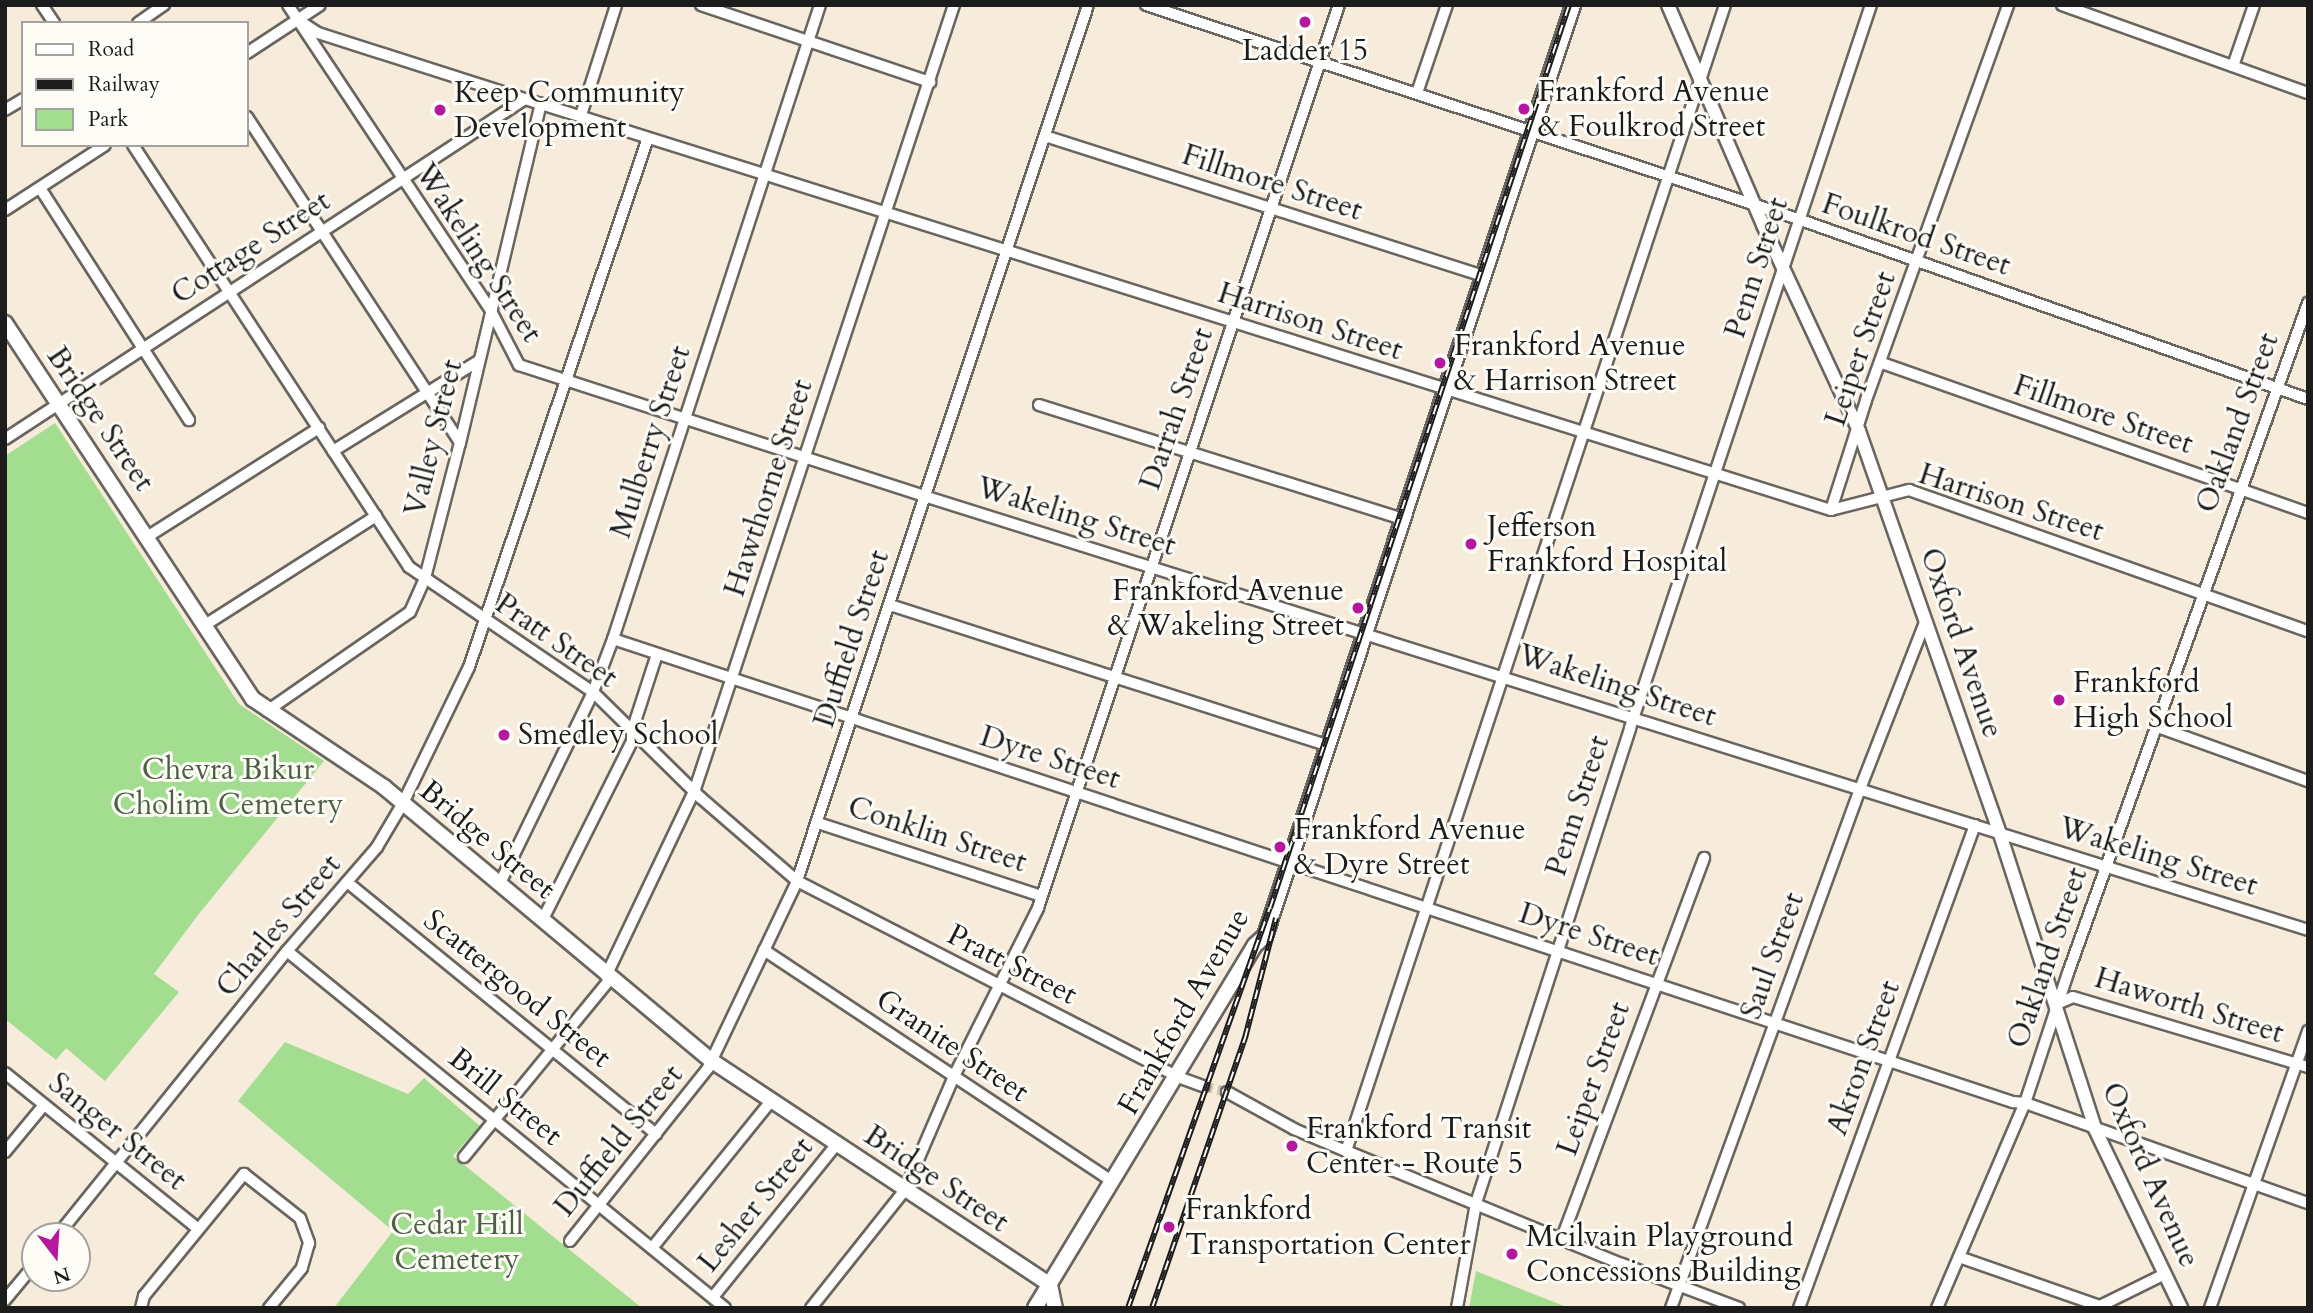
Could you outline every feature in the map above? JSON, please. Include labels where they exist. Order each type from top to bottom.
[{"type":"main road","name":"Frankford Avenue","points":[[1035,1308],[1178,1077],[1255,946],[1265,936],[1573,5]]},
{"type":"main road","name":"Bridge Street","points":[[5,323],[253,699],[267,711],[334,751],[403,803],[608,977],[712,1061],[1050,1285]]},
{"type":"main road","points":[[1050,1285],[1055,1308]]},
{"type":"street","points":[[42,5],[53,21]]},
{"type":"street","points":[[141,21],[164,5]]},
{"type":"street","name":"Wakeling Street","points":[[288,5],[491,311],[519,365],[924,496],[2308,930]]},
{"type":"street","points":[[248,52],[320,5]]},
{"type":"street","points":[[581,115],[616,5]]},
{"type":"street","points":[[701,5],[930,82]]},
{"type":"street","name":"Mulberry Street","points":[[500,883],[593,692],[613,639],[820,5]]},
{"type":"street","name":"Hawthorne Street","points":[[464,1157],[608,977],[695,789],[954,5]]},
{"type":"street","name":"Duffield Street","points":[[570,1241],[712,1061],[797,881],[1088,5]]},
{"type":"street","name":"Foulkrod Street","points":[[1146,5],[1319,64],[1417,93],[1531,133],[1798,219],[2308,400]]},
{"type":"street","name":"Darrah Street","points":[[811,1308],[905,1190],[954,1076],[1000,986],[1041,896],[1339,5]]},
{"type":"street","points":[[1417,93],[1447,5]]},
{"type":"street","name":"Oxford Avenue","points":[[1668,5],[1783,270],[1859,431],[2000,834],[2057,1004],[2095,1129],[2181,1308]]},
{"type":"street","points":[[1346,1151],[1725,5]]},
{"type":"street","name":"Penn Street","points":[[1457,1308],[1476,1203],[1798,219],[1871,5]]},
{"type":"street","name":"Leiper Street","points":[[1831,510],[1859,431],[1866,400],[1882,363],[2008,5]]},
{"type":"street","points":[[2062,5],[2308,93]]},
{"type":"street","points":[[2233,66],[2255,5]]},
{"type":"street","name":"Harrison Street","points":[[297,20],[320,33],[766,176],[1831,510],[1909,490],[2308,631]]},
{"type":"street","name":"Cottage Street","points":[[5,439],[525,99]]},
{"type":"street","points":[[5,110],[21,100]]},
{"type":"street","name":"Valley Street","points":[[267,711],[411,612],[425,578],[460,443],[541,104]]},
{"type":"street","points":[[248,118],[460,443]]},
{"type":"street","name":"Fillmore Street","points":[[1045,136],[1483,276]]},
{"type":"street","name":"Charles Street","points":[[68,1222],[287,951],[377,847],[403,803],[468,667],[486,621],[648,138]]},
{"type":"street","points":[[5,210],[102,147]]},
{"type":"street","name":"Pratt Street","points":[[134,147],[409,567],[593,692],[797,881],[1178,1077],[1203,1086]]},
{"type":"street","points":[[40,188],[145,347],[189,420]]},
{"type":"street","name":"Oakland Street","points":[[1937,1308],[2025,1103],[2155,726],[2275,388],[2308,303]]},
{"type":"street","points":[[333,451],[478,361]]},
{"type":"street","name":"Fillmore Street","points":[[1882,363],[2308,513]]},
{"type":"street","points":[[1040,405],[1402,519]]},
{"type":"street","points":[[147,537],[319,428]]},
{"type":"street","points":[[205,625],[376,516]]},
{"type":"street","points":[[890,605],[1327,745]]},
{"type":"street","name":"Saul Street","points":[[1671,1308],[1860,789],[1925,622]]},
{"type":"street","name":"Dyre Street","points":[[613,639],[2013,1102],[2025,1103],[2308,1203]]},
{"type":"street","points":[[542,921],[632,741],[632,730],[657,654]]},
{"type":"street","points":[[2155,726],[2308,781]]},
{"type":"street","name":"Conklin Street","points":[[818,823],[1041,896]]},
{"type":"street","name":"Akron Street","points":[[1798,1308],[1975,825]]},
{"type":"street","name":"Leiper Street","points":[[1562,1238],[1704,858]]},
{"type":"street","name":"Scattergood Street","points":[[347,882],[656,1134]]},
{"type":"street","name":"Granite Street","points":[[764,950],[1113,1182]]},
{"type":"street","name":"Brill Street","points":[[287,951],[725,1308]]},
{"type":"street","name":"Haworth Street","points":[[2057,1004],[2073,997],[2308,1067]]},
{"type":"street","points":[[2210,1308],[2308,1031]]},
{"type":"street","name":"Sanger Street","points":[[5,1073],[198,1229]]},
{"type":"street","points":[[1227,1092],[1294,1129],[1346,1151],[1678,1287],[1739,1308]]},
{"type":"street","points":[[652,1248],[771,1101]]},
{"type":"street","points":[[5,1152],[44,1104]]},
{"type":"street","name":"Lesher Street","points":[[713,1297],[837,1144]]},
{"type":"street","points":[[141,1308],[148,1291],[244,1174],[300,1218],[309,1242],[303,1266],[269,1308]]},
{"type":"street","points":[[1959,1257],[2100,1307],[2163,1275]]},
{"type":"street","points":[[5,1300],[21,1281]]},
{"type":"green space","name":"Chevra Bikur Cholim Cemetery","points":[[55,423],[239,704],[324,761],[198,915],[154,974],[179,992],[105,1081],[66,1048],[56,1060],[5,1019],[5,456]]},
{"type":"green space","name":"Cedar Hill Cemetery","points":[[285,1042],[408,1094],[424,1078],[480,1126],[453,1156],[642,1308],[334,1308],[393,1231],[238,1101]]},
{"type":"green space","points":[[1476,1271],[1501,1281],[1569,1308],[1469,1308]]},
{"type":"tunnel","points":[[1203,1086],[1227,1092]]},
{"type":"railway","points":[[1128,1308],[1270,908],[1569,5]]},
{"type":"railway","points":[[1152,1308],[1245,1038],[1276,918]]},
{"type":"place","name":"Ladder 15","points":[[1305,22]]},
{"type":"place","name":"Frankford Avenue & Foulkrod Street","points":[[1524,109]]},
{"type":"place","name":"Keep Community Development","points":[[440,110]]},
{"type":"place","name":"Frankford Avenue & Harrison Street","points":[[1440,363]]},
{"type":"place","name":"Jefferson Frankford Hospital","points":[[1471,544]]},
{"type":"place","name":"Frankford Avenue & Wakeling Street","points":[[1358,608]]},
{"type":"place","name":"Frankford High School","points":[[2059,700]]},
{"type":"place","name":"Smedley School","points":[[504,735]]},
{"type":"place","name":"Frankford Avenue & Dyre Street","points":[[1280,847]]},
{"type":"place","name":"Frankford Transit Center - Route 5","points":[[1292,1146]]},
{"type":"place","name":"Frankford Transportation Center","points":[[1169,1227]]},
{"type":"place","name":"Mcilvain Playground Concessions Building","points":[[1512,1254]]}]
